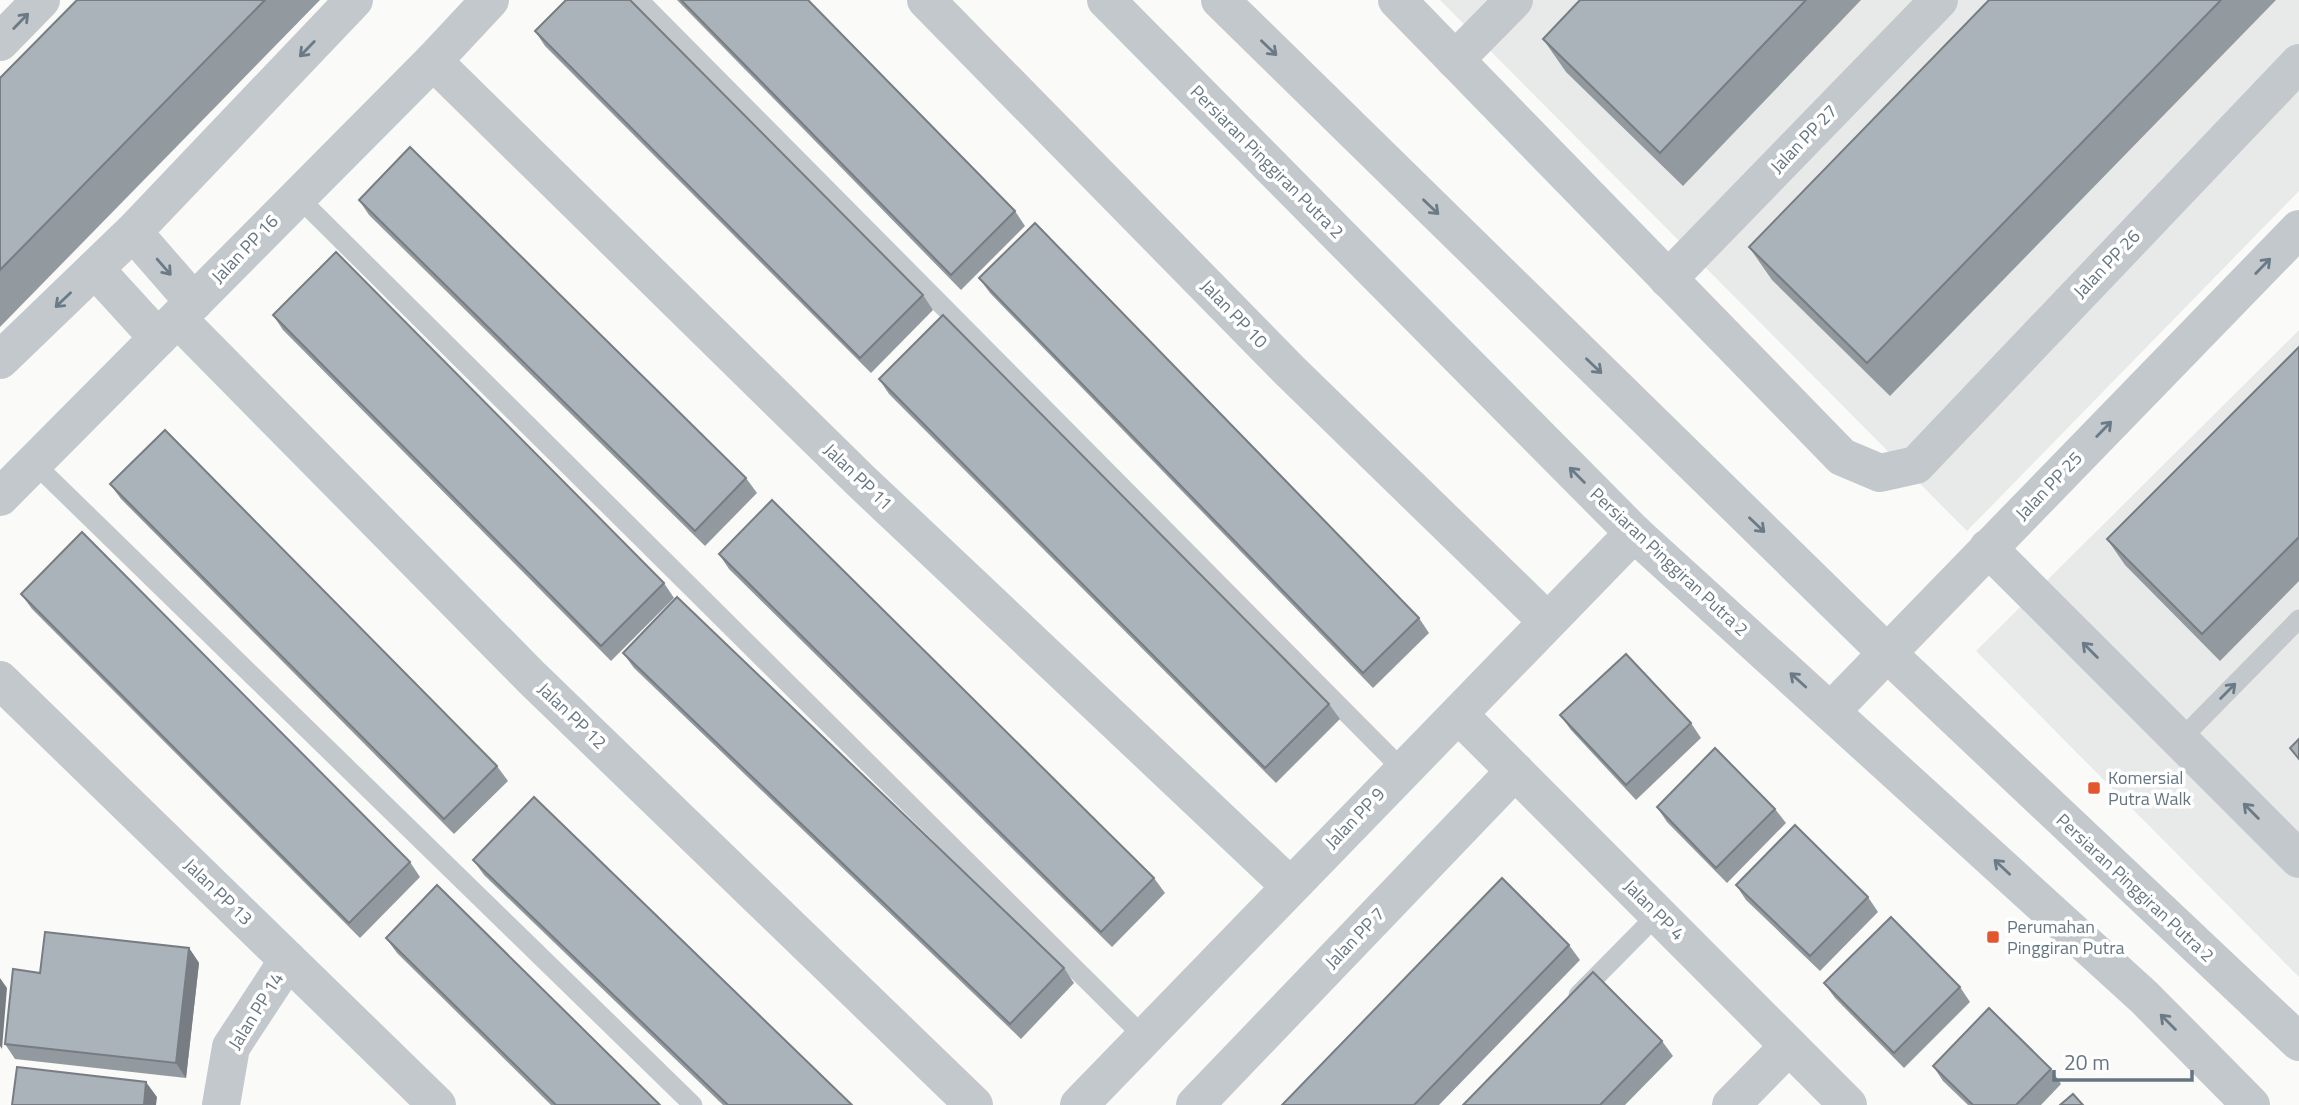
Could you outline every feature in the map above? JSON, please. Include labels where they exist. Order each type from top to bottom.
[{"type":"street","points":[[0,43],[41,0]]},
{"type":"street","points":[[0,360],[134,232],[354,0]]},
{"type":"street","name":"Jalan PP 16","points":[[0,497],[433,61],[489,0]]},
{"type":"street","name":"Jalan PP 10","points":[[926,0],[1290,371],[1548,621]]},
{"type":"street","name":"Persiaran Pinggiran Putra 2","points":[[1105,0],[1634,533],[1832,710],[2144,997],[2251,1105]]},
{"type":"street","name":"Persiaran Pinggiran Putra 2","points":[[1220,0],[1887,653],[2299,1042]]},
{"type":"street","points":[[1397,0],[1668,279]]},
{"type":"street","points":[[1455,60],[1514,0]]},
{"type":"street","name":"Jalan PP 27","points":[[1668,279],[1939,0]]},
{"type":"street","name":"Jalan PP 11","points":[[433,61],[861,481],[1290,886]]},
{"type":"street","name":"Jalan PP 26","points":[[1668,279],[1842,457],[1880,473],[1916,465],[2299,63]]},
{"type":"street","name":"Jalan PP 25","points":[[1832,710],[2299,229]]},
{"type":"street","points":[[134,232],[176,320]]},
{"type":"street","points":[[95,269],[176,320]]},
{"type":"street","name":"Jalan PP 12","points":[[176,320],[532,678],[974,1105]]},
{"type":"street","name":"Jalan PP 9","points":[[1079,1105],[1402,769],[1459,715],[1634,533]]},
{"type":"street","points":[[1989,548],[2299,859]]},
{"type":"street","name":"Jalan PP 13","points":[[0,680],[437,1105]]},
{"type":"street","name":"Jalan PP 4","points":[[1459,715],[1848,1105]]},
{"type":"street","name":"Jalan PP 7","points":[[1195,1105],[1515,771]]},
{"type":"street","name":"Jalan PP 14","points":[[221,1105],[231,1047],[288,960]]},
{"type":"street","points":[[1731,1105],[1789,1046]]},
{"type":"lane","points":[[639,0],[1402,769]]},
{"type":"lane","points":[[297,196],[1144,1037]]},
{"type":"lane","points":[[33,462],[693,1105]]},
{"type":"lane","points":[[2180,740],[2299,620]]},
{"type":"lane","points":[[1564,1010],[1658,914]]},
{"type":"shaded area","points":[[1440,0],[2299,0],[2299,191],[1967,531]]},
{"type":"shaded area","points":[[2299,330],[2299,977],[1976,651]]},
{"type":"building","points":[[77,0],[265,0],[0,270],[0,78]]},
{"type":"building","points":[[566,0],[630,0],[923,295],[860,358],[535,31]]},
{"type":"building","points":[[681,0],[808,0],[1015,211],[951,275]]},
{"type":"building","points":[[1580,0],[1806,0],[1660,153],[1543,39]]},
{"type":"building","points":[[1989,0],[2221,0],[1867,363],[1749,247]]},
{"type":"building","points":[[410,147],[746,478],[695,531],[359,200]]},
{"type":"building","points":[[1035,223],[1419,618],[1363,673],[979,278]]},
{"type":"building","points":[[336,252],[664,583],[601,646],[273,315]]},
{"type":"building","points":[[943,315],[1329,704],[1265,768],[879,379]]},
{"type":"building","points":[[2299,347],[2299,537],[2202,634],[2107,539]]},
{"type":"building","points":[[165,430],[497,766],[444,819],[110,484]]},
{"type":"building","points":[[772,500],[1154,878],[1101,932],[719,554]]},
{"type":"building","points":[[82,532],[410,862],[349,923],[21,594]]},
{"type":"building","points":[[677,597],[1064,968],[1010,1024],[623,653]]},
{"type":"building","points":[[1626,654],[1691,723],[1626,785],[1560,715]]},
{"type":"building","points":[[2299,739],[2299,759],[2290,748]]},
{"type":"building","points":[[1715,748],[1775,809],[1716,868],[1657,807]]},
{"type":"building","points":[[534,797],[852,1105],[728,1105],[473,860]]},
{"type":"building","points":[[1795,825],[1868,897],[1810,956],[1736,885]]},
{"type":"building","points":[[1502,878],[1569,945],[1414,1105],[1282,1105]]},
{"type":"building","points":[[437,885],[660,1105],[556,1105],[386,938]]},
{"type":"building","points":[[1891,917],[1960,987],[1894,1053],[1824,983]]},
{"type":"building","points":[[45,932],[189,948],[176,1063],[5,1044],[13,969],[40,973]]},
{"type":"building","points":[[1593,972],[1662,1041],[1600,1105],[1463,1105]]},
{"type":"building","points":[[1989,1008],[2051,1069],[2016,1105],[1973,1105],[1933,1066]]},
{"type":"building","points":[[17,1067],[146,1082],[144,1105],[12,1105]]},
{"type":"building","points":[[2073,1094],[2083,1105],[2060,1105]]},
{"type":"place","name":"Komersial Putra Walk","points":[[2094,788]]},
{"type":"place","name":"Perumahan Pinggiran Putra","points":[[1993,937]]}]
